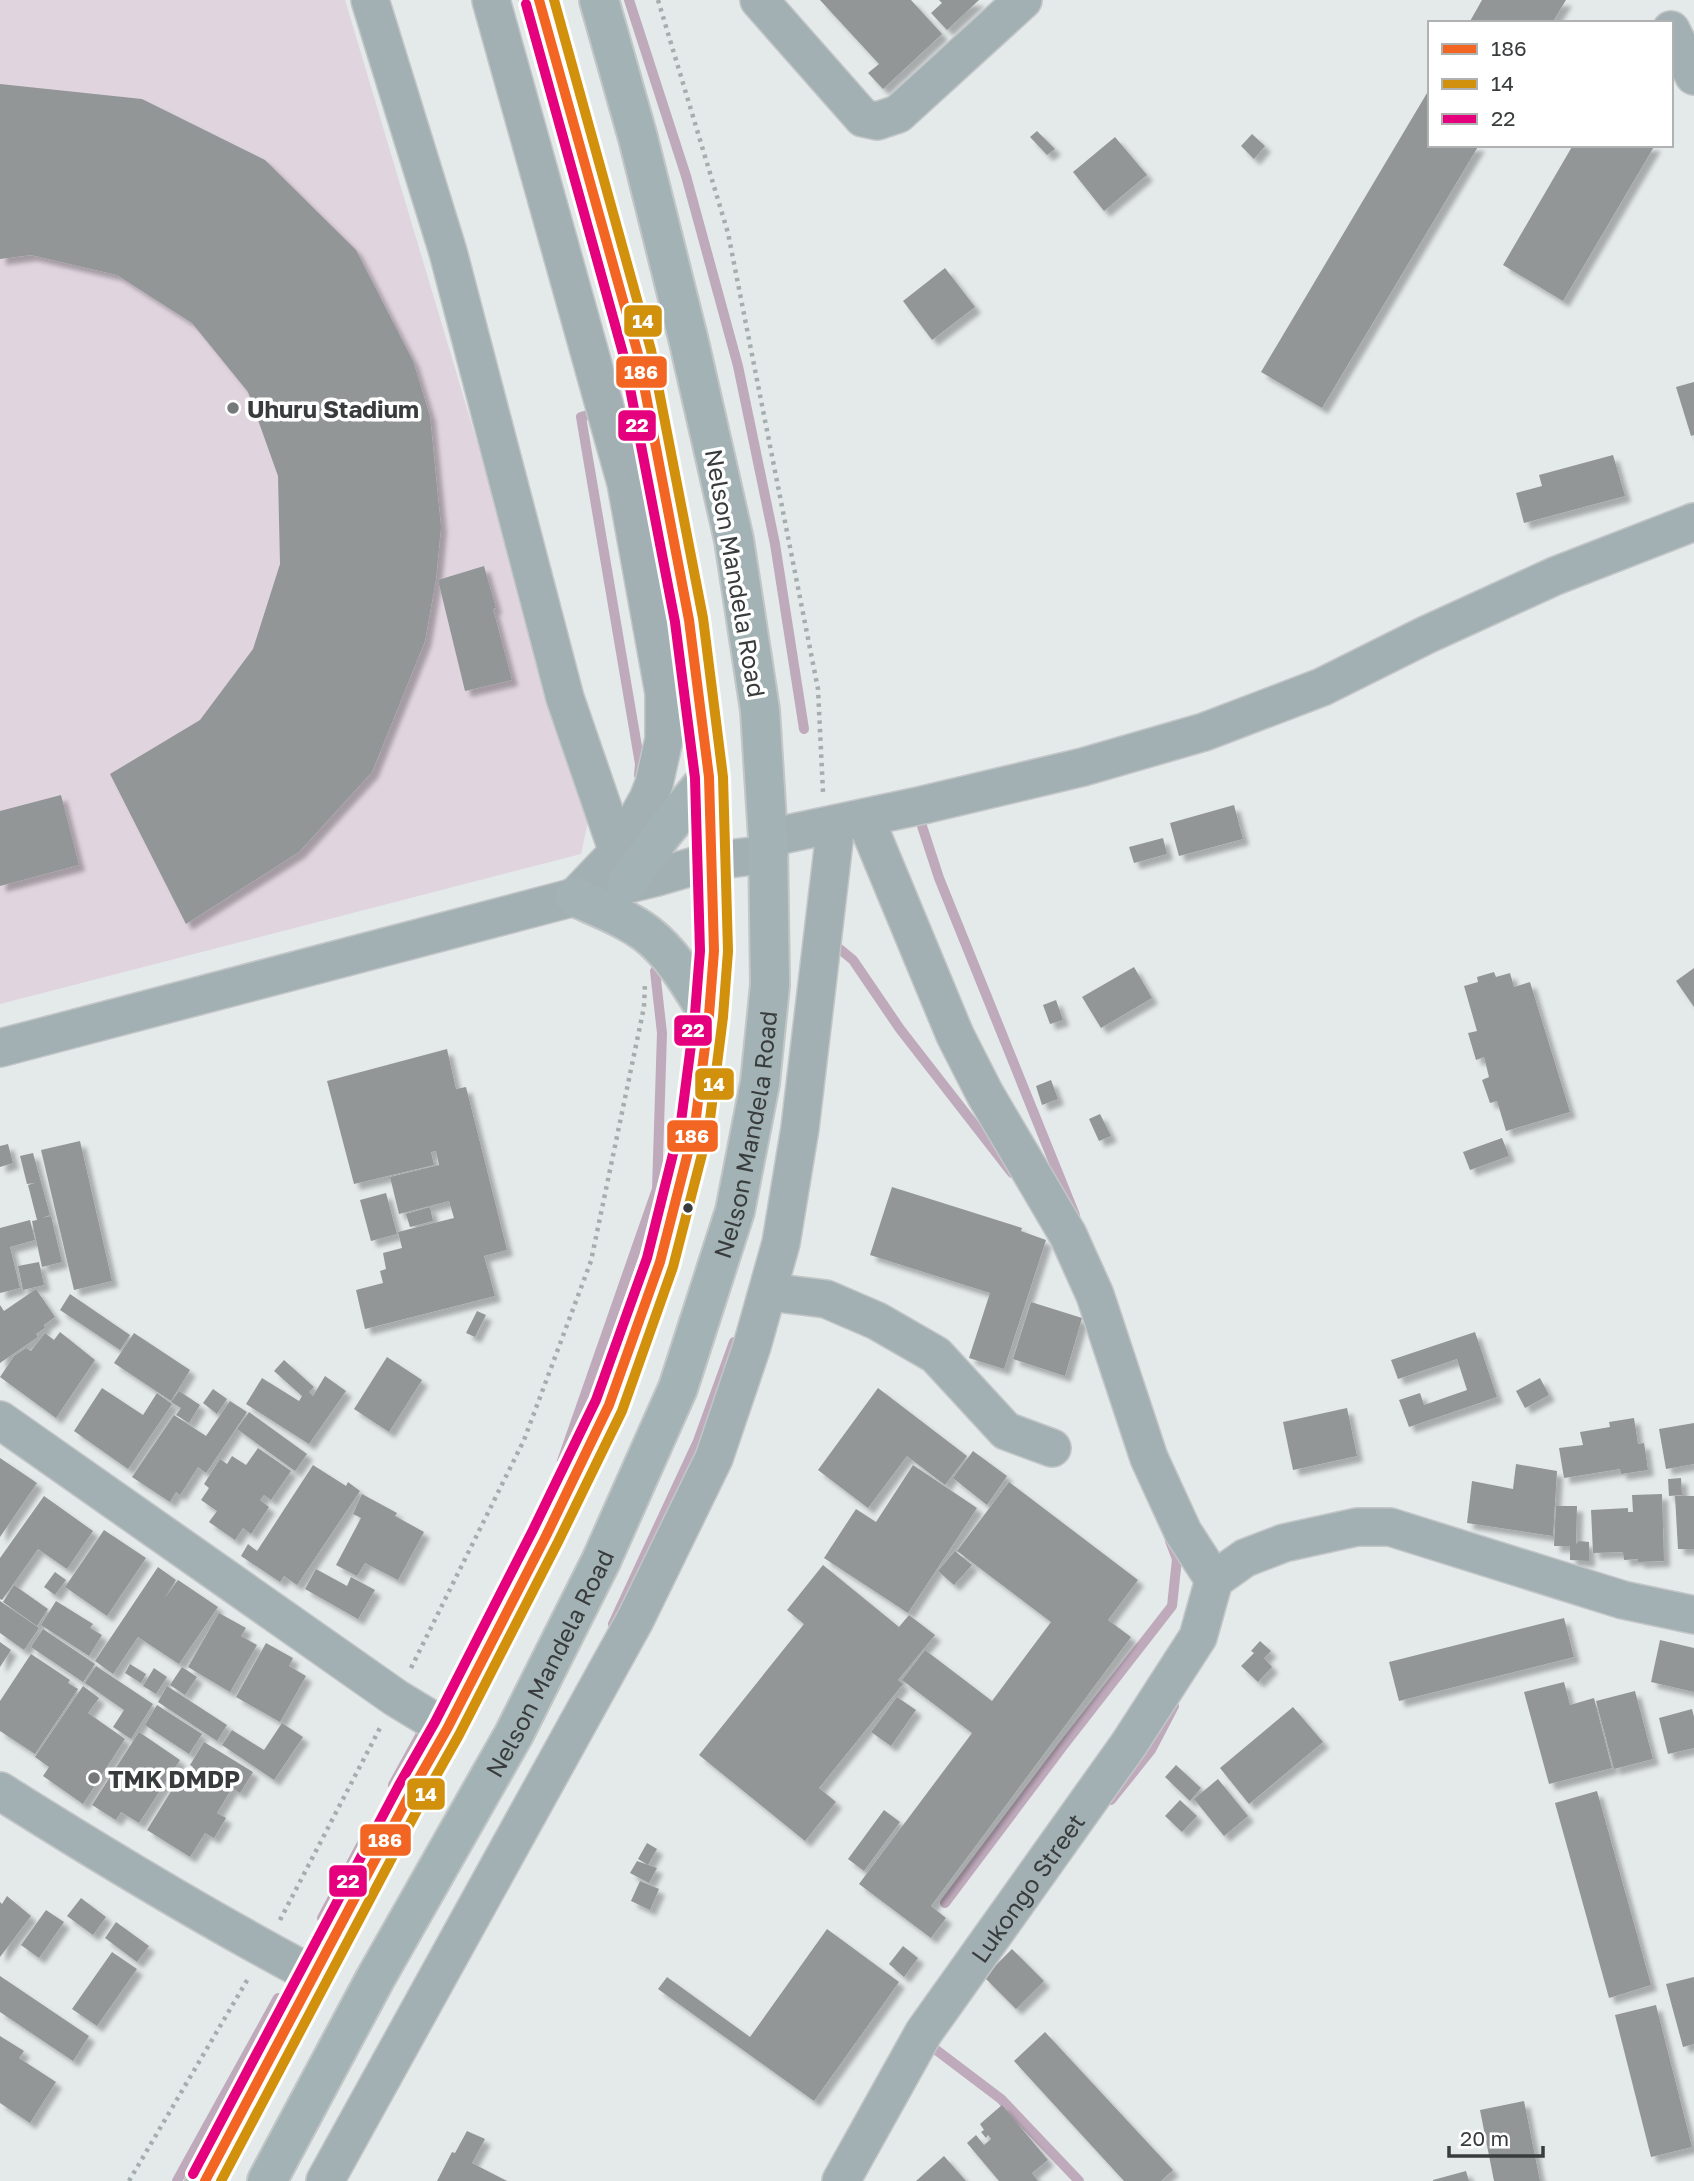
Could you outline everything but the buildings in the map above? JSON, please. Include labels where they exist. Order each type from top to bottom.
[{"type":"main road","name":"Nelson Mandela Road","points":[[205,2181],[447,1729],[546,1536],[609,1405],[660,1262],[695,1125],[714,951],[709,777],[689,620],[638,354],[539,0]]},
{"type":"main road","name":"Nelson Mandela Road","points":[[267,2181],[375,1979],[514,1734],[601,1561],[678,1388],[735,1210],[760,1083],[770,985],[768,846],[761,710],[734,540],[689,342],[638,138],[599,0]]},
{"type":"main road","points":[[623,868],[663,833],[709,777]]},
{"type":"main road","points":[[575,897],[647,934],[677,965],[709,1015]]},
{"type":"street","points":[[370,0],[448,252],[565,698],[623,868]]},
{"type":"street","points":[[0,1048],[575,897],[623,868],[654,784],[664,739],[664,693],[626,483],[491,0]]},
{"type":"street","points":[[759,0],[863,118],[877,121],[898,114],[1023,0]]},
{"type":"street","points":[[1660,0],[1666,21]]},
{"type":"street","points":[[1673,34],[1694,76]]},
{"type":"street","points":[[623,868],[657,877],[850,821],[1083,767],[1204,732],[1322,687],[1426,635],[1555,576],[1694,522]]},
{"type":"street","points":[[325,2181],[635,1620],[714,1458],[769,1292],[781,1242],[850,821]]},
{"type":"street","points":[[850,821],[992,1106],[1068,1235],[1095,1295],[1149,1458],[1174,1515],[1212,1586],[1245,1558],[1284,1543],[1357,1527],[1391,1527],[1623,1600],[1694,1615]]},
{"type":"street","points":[[769,1292],[826,1299],[877,1321],[936,1355],[1006,1431],[1052,1448]]},
{"type":"street","points":[[0,1420],[396,1698],[447,1729]]},
{"type":"street","name":"Lukongo Street","points":[[841,2181],[924,2032],[1129,1744],[1198,1637],[1212,1586]]},
{"type":"street","points":[[0,1791],[111,1860],[265,1950],[315,1976]]},
{"type":"path","points":[[129,2181],[265,1950],[396,1698],[524,1440],[591,1261],[644,1007],[647,934]]},
{"type":"shaded area","name":"Uhuru Stadium","points":[[0,0],[345,0],[589,817],[581,854],[0,1004]]},
{"type":"waterway","points":[[629,0],[686,176],[738,366],[775,544],[804,729]]},
{"type":"waterway","points":[[598,412],[581,417],[640,764],[639,775]]},
{"type":"waterway","points":[[922,826],[939,878],[1075,1215]]},
{"type":"waterway","points":[[830,941],[853,960],[900,1029],[1012,1173]]},
{"type":"waterway","points":[[562,1461],[657,1189],[662,1033],[655,971]]},
{"type":"waterway","points":[[613,1624],[698,1441],[734,1342]]},
{"type":"waterway","points":[[945,1903],[1172,1606],[1177,1559],[1170,1541]]},
{"type":"waterway","points":[[1111,1800],[1151,1750],[1174,1706]]},
{"type":"waterway","points":[[393,1785],[421,1734]]},
{"type":"waterway","points":[[322,1918],[368,1832]]},
{"type":"waterway","points":[[177,2181],[278,1998]]},
{"type":"waterway","points":[[927,2043],[1001,2099],[1079,2181]]},
{"type":"transit line","name":"186","points":[[205,2181],[447,1729],[546,1536],[609,1405],[660,1262],[695,1125],[714,951],[709,777],[689,620],[638,354],[539,0]]},
{"type":"transit line","name":"14","points":[[221,2181],[459,1735],[622,1411],[673,1267],[709,1127],[723,1017],[728,951],[723,777],[703,618],[651,350],[554,0]]},
{"type":"transit line","name":"22","points":[[193,2174],[435,1722],[596,1400],[647,1258],[681,1122],[700,951],[695,778],[675,622],[624,357],[526,4]]},
{"type":"place","name":"Uhuru Stadium","points":[[233,408]]},
{"type":"place","name":"TMK DMDP","points":[[94,1778]]}]
